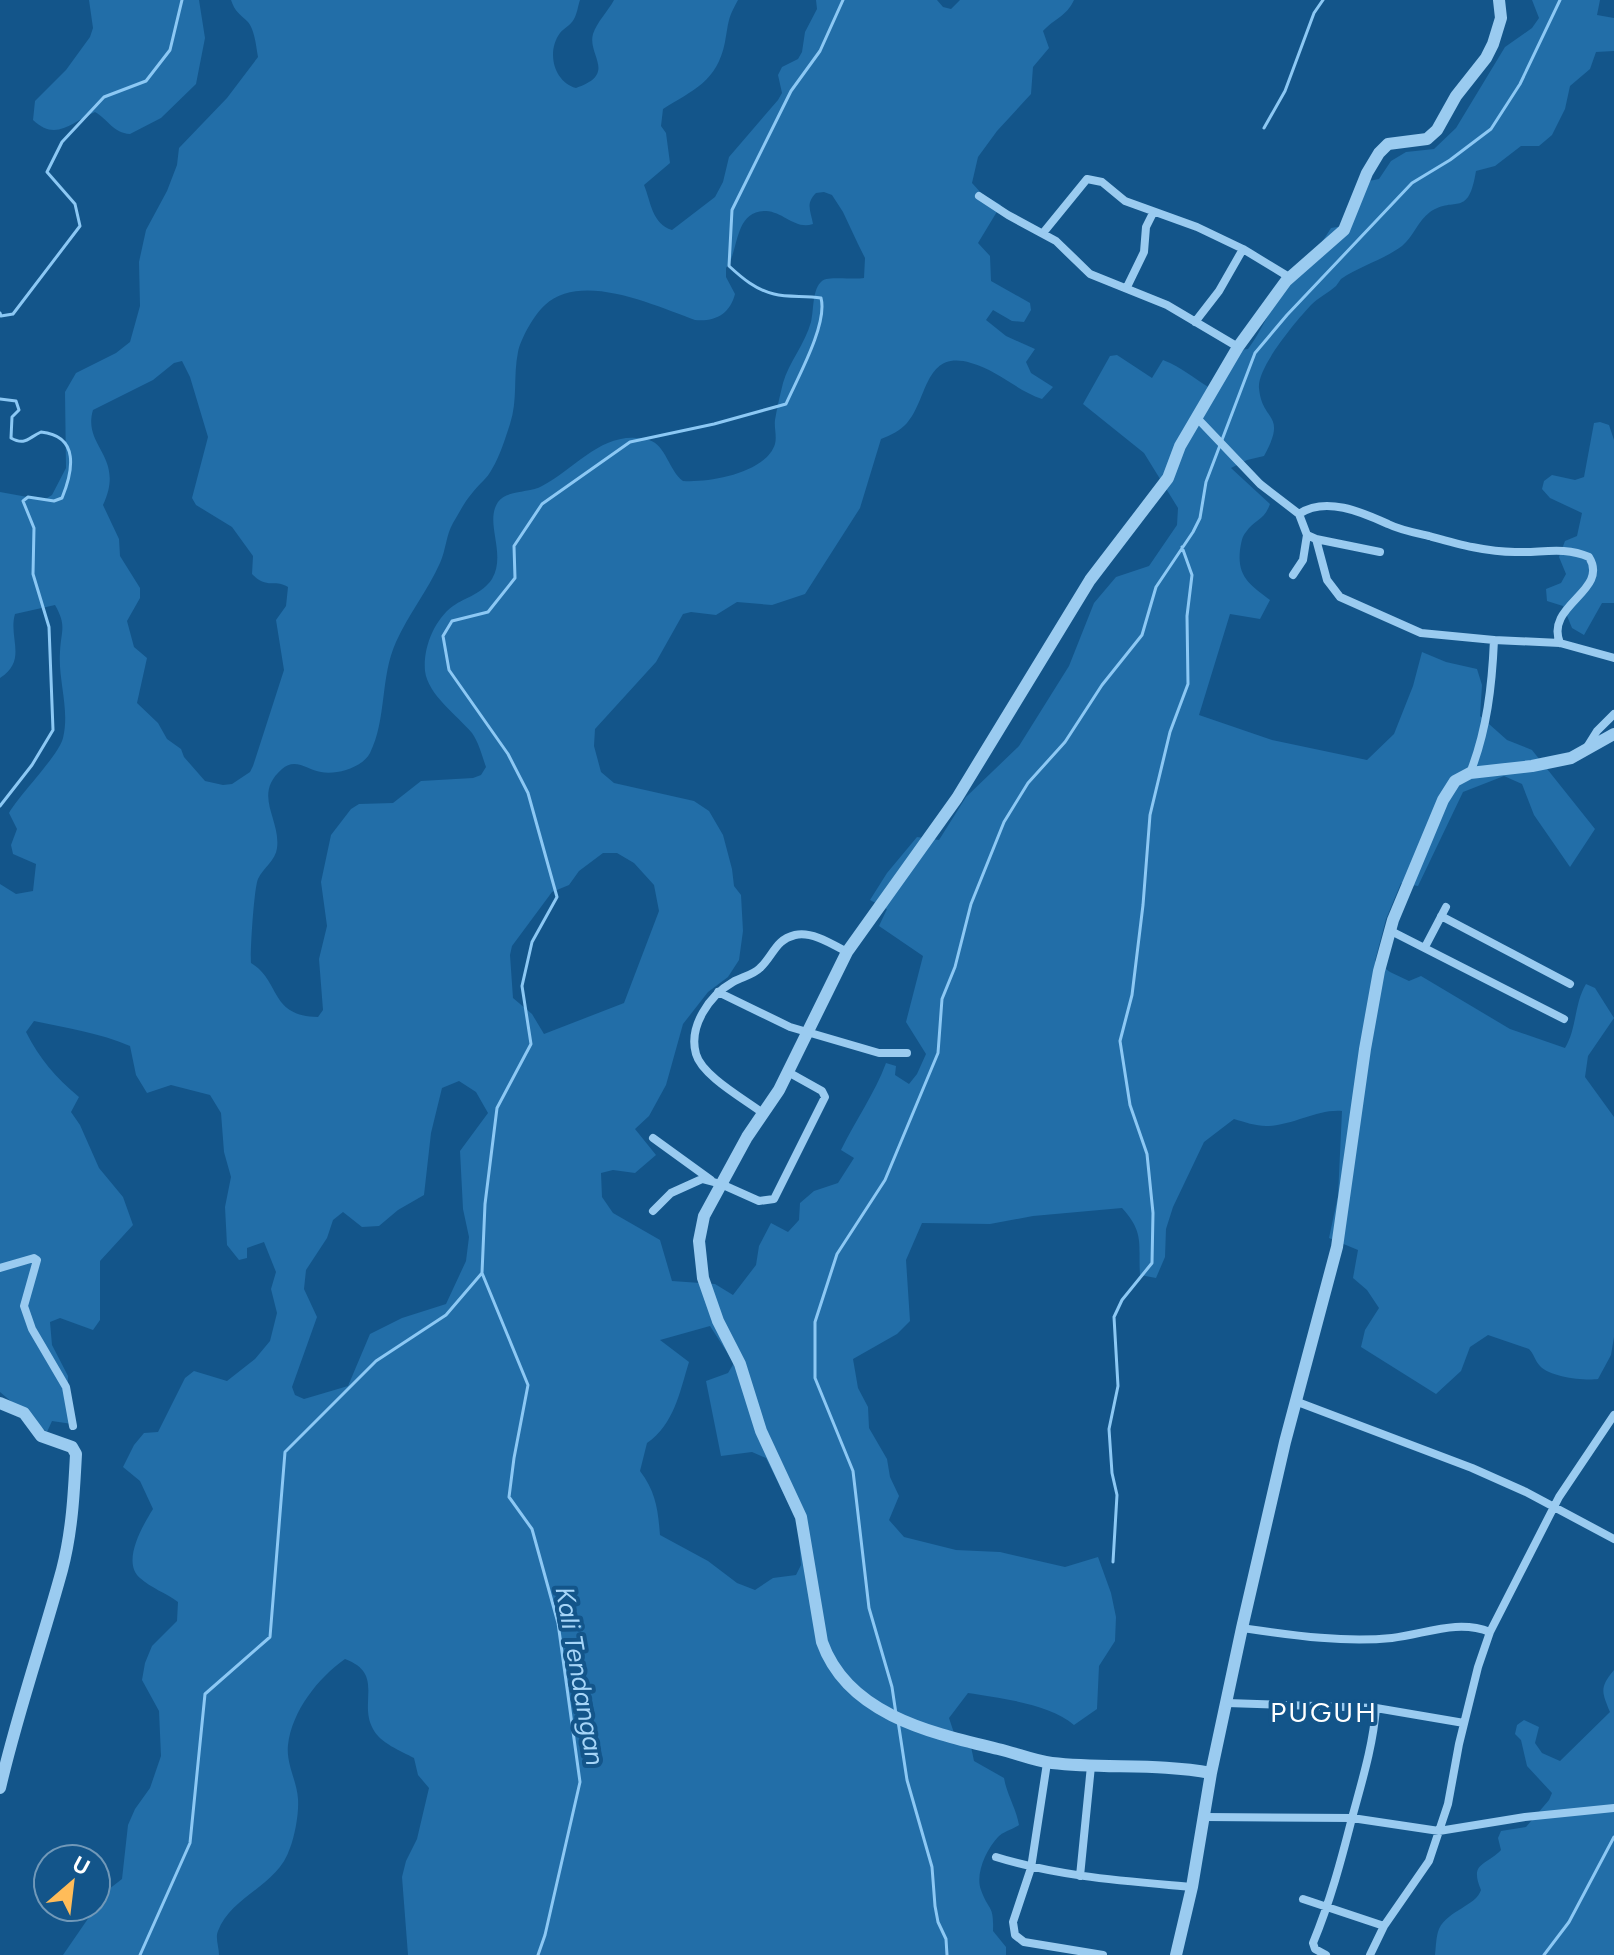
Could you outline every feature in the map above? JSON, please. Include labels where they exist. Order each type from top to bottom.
[{"type":"street","points":[[1211,1773],[1166,1767],[1047,1763],[937,1734],[904,1721],[889,1714],[842,1678],[829,1661],[818,1627],[801,1517],[764,1439],[740,1364],[710,1299],[703,1278],[699,1241],[716,1182],[765,1115],[847,952],[957,798],[1090,580],[1168,478],[1180,446],[1238,347],[1289,277],[1344,230],[1367,173],[1379,153],[1388,144],[1427,139],[1437,130],[1456,96],[1486,58],[1493,44],[1501,18],[1499,0]]},
{"type":"street","points":[[1043,233],[1087,179],[1102,182],[1125,201],[1197,227],[1243,249],[1289,277]]},
{"type":"street","points":[[979,196],[1056,241],[1090,274],[1167,305],[1238,347]]},
{"type":"street","points":[[1127,287],[1144,252],[1146,227],[1153,213]]},
{"type":"street","points":[[1195,322],[1219,291],[1243,249]]},
{"type":"street","points":[[1198,419],[1260,484],[1299,514],[1327,580],[1340,597],[1421,633],[1560,643],[1614,658]]},
{"type":"street","points":[[1299,514],[1308,508],[1341,507],[1374,516],[1406,530],[1479,549],[1516,552],[1558,549],[1589,557],[1592,566],[1586,588],[1557,624],[1560,643]]},
{"type":"street","points":[[1311,537],[1380,552]]},
{"type":"street","points":[[1293,575],[1311,537]]},
{"type":"street","points":[[1470,773],[1481,746],[1487,715],[1494,640]]},
{"type":"street","points":[[1584,751],[1597,731],[1614,714]]},
{"type":"street","points":[[1176,1955],[1242,1628],[1295,1401],[1337,1247],[1355,1108],[1389,930],[1443,800],[1455,781],[1470,773],[1551,763],[1584,751],[1614,734]]},
{"type":"street","points":[[1425,947],[1444,912],[1570,984]]},
{"type":"street","points":[[1389,930],[1564,1019]]},
{"type":"street","points":[[765,1115],[713,1076],[699,1061],[695,1053],[698,1024],[718,992],[760,969],[778,943],[803,934],[847,952]]},
{"type":"street","points":[[718,992],[776,1021],[806,1032],[816,1032],[879,1053],[907,1053]]},
{"type":"street","points":[[653,1138],[716,1182],[759,1201],[774,1199],[825,1097],[822,1091],[788,1072]]},
{"type":"street","points":[[653,1211],[678,1188],[702,1179],[716,1182]]},
{"type":"street","points":[[0,1268],[34,1258],[37,1260],[24,1306],[40,1345],[66,1387],[73,1426]]},
{"type":"street","points":[[1295,1401],[1472,1468],[1614,1539]]},
{"type":"street","points":[[0,1403],[24,1413],[41,1436],[72,1447],[76,1454],[71,1518],[62,1569],[16,1720],[0,1788]]},
{"type":"street","points":[[1370,1955],[1384,1926],[1425,1869],[1448,1804],[1464,1723],[1490,1632],[1554,1507],[1614,1415]]},
{"type":"street","points":[[1242,1628],[1335,1638],[1392,1638],[1462,1625],[1490,1632]]},
{"type":"street","points":[[1227,1703],[1376,1708],[1426,1714],[1464,1723]]},
{"type":"street","points":[[1326,1955],[1312,1946],[1328,1906],[1370,1756],[1376,1708]]},
{"type":"street","points":[[1047,1763],[1031,1868],[1016,1910],[1015,1935],[1024,1942],[1103,1955]]},
{"type":"street","points":[[1080,1876],[1091,1766]]},
{"type":"street","points":[[1205,1817],[1352,1818],[1439,1831],[1525,1817],[1614,1808]]},
{"type":"street","points":[[996,1857],[1031,1868],[1080,1876],[1192,1887]]},
{"type":"street","points":[[1303,1899],[1384,1926]]},
{"type":"shaded area","points":[[89,0],[199,0],[205,38],[196,84],[161,118],[130,134],[115,129],[95,112],[57,130],[41,126],[33,120],[35,101],[66,70],[90,37],[93,28]]},
{"type":"shaded area","points":[[231,0],[580,0],[574,19],[556,41],[553,57],[562,80],[576,88],[596,77],[598,64],[593,34],[614,0],[738,0],[730,17],[721,56],[710,76],[663,109],[661,126],[666,133],[670,163],[644,185],[656,218],[672,230],[715,197],[723,182],[729,157],[778,100],[782,93],[778,75],[782,67],[798,59],[802,52],[805,32],[817,9],[816,0],[937,0],[943,7],[951,9],[960,0],[1074,0],[1064,14],[1043,31],[1049,48],[1033,67],[1031,94],[978,157],[972,183],[982,194],[1001,205],[978,243],[990,256],[991,281],[1030,303],[1031,310],[1024,322],[1012,321],[993,310],[986,320],[1006,336],[1035,349],[1026,362],[1031,373],[1053,387],[1042,399],[980,366],[956,361],[944,363],[929,379],[907,423],[881,439],[860,508],[805,594],[772,605],[737,602],[716,615],[683,614],[656,662],[595,729],[594,746],[601,772],[614,783],[694,801],[709,811],[723,835],[734,886],[741,895],[743,931],[739,960],[728,977],[708,992],[683,1024],[666,1085],[649,1116],[635,1129],[656,1155],[635,1173],[613,1170],[601,1173],[602,1197],[613,1213],[660,1240],[672,1281],[715,1284],[733,1295],[756,1265],[759,1246],[771,1223],[788,1232],[799,1220],[800,1203],[814,1191],[838,1183],[854,1158],[841,1150],[886,1063],[896,1066],[895,1075],[909,1084],[926,1054],[906,1022],[923,956],[879,926],[887,909],[870,900],[887,873],[917,837],[939,840],[966,797],[1019,746],[1069,666],[1094,603],[1116,577],[1149,566],[1177,525],[1178,508],[1144,453],[1083,404],[1110,356],[1117,355],[1152,378],[1163,360],[1210,388],[1232,351],[1248,349],[1281,294],[1331,228],[1343,226],[1359,183],[1379,179],[1391,161],[1406,152],[1434,149],[1456,128],[1505,47],[1532,28],[1539,18],[1532,0],[1600,0],[1597,15],[1614,18],[1614,51],[1596,52],[1590,69],[1570,86],[1565,109],[1552,135],[1539,146],[1521,146],[1495,166],[1476,171],[1465,201],[1430,212],[1402,246],[1341,279],[1311,305],[1271,356],[1259,388],[1264,407],[1274,424],[1271,442],[1264,456],[1231,468],[1270,504],[1265,514],[1244,536],[1240,559],[1246,580],[1270,600],[1260,619],[1230,614],[1199,715],[1272,740],[1367,760],[1394,734],[1413,686],[1422,652],[1446,662],[1477,669],[1482,685],[1480,716],[1507,740],[1532,750],[1595,829],[1570,867],[1534,815],[1522,784],[1504,776],[1463,792],[1418,886],[1401,883],[1386,919],[1375,961],[1409,981],[1421,976],[1510,1029],[1565,1048],[1586,984],[1595,988],[1614,1018],[1588,1056],[1585,1077],[1614,1117],[1614,1337],[1611,1355],[1598,1379],[1568,1377],[1545,1370],[1529,1349],[1488,1335],[1470,1347],[1461,1371],[1436,1394],[1361,1347],[1365,1330],[1379,1308],[1367,1290],[1353,1278],[1358,1250],[1329,1238],[1338,1196],[1342,1111],[1323,1112],[1266,1126],[1234,1119],[1204,1142],[1173,1207],[1166,1229],[1165,1257],[1156,1278],[1140,1275],[1137,1232],[1122,1208],[1033,1216],[990,1224],[922,1223],[906,1260],[910,1321],[897,1334],[853,1359],[858,1388],[868,1407],[869,1428],[887,1459],[890,1477],[899,1496],[889,1520],[904,1537],[956,1550],[1000,1552],[1065,1567],[1098,1557],[1116,1617],[1115,1641],[1099,1666],[1097,1709],[1074,1725],[1038,1707],[968,1693],[949,1718],[954,1733],[969,1737],[974,1761],[1004,1778],[1018,1819],[1019,1825],[1000,1835],[989,1849],[979,1877],[981,1890],[992,1912],[993,1931],[1006,1947],[1006,1955],[408,1955],[402,1877],[417,1839],[429,1788],[418,1775],[414,1758],[376,1734],[369,1719],[364,1672],[345,1659],[308,1696],[290,1732],[288,1752],[298,1805],[290,1848],[276,1872],[224,1919],[217,1934],[219,1955],[63,1955],[85,1923],[112,1923],[112,1887],[122,1879],[128,1825],[150,1788],[161,1756],[159,1711],[142,1680],[152,1646],[177,1621],[178,1602],[144,1582],[135,1571],[133,1553],[153,1509],[140,1481],[123,1467],[144,1433],[158,1432],[185,1378],[194,1371],[227,1381],[255,1359],[270,1341],[277,1313],[271,1289],[276,1272],[264,1242],[247,1248],[247,1258],[239,1260],[227,1245],[225,1207],[231,1177],[224,1152],[221,1113],[210,1095],[171,1085],[147,1093],[136,1075],[130,1046],[95,1034],[34,1021],[26,1032],[49,1067],[79,1097],[71,1112],[99,1168],[123,1197],[133,1225],[100,1261],[100,1320],[93,1330],[60,1318],[50,1322],[52,1345],[68,1376],[67,1404],[72,1424],[52,1421],[47,1432],[0,1392],[0,884],[16,894],[33,891],[36,864],[13,854],[11,845],[17,829],[9,813],[60,745],[65,716],[60,663],[62,623],[55,605],[15,614],[15,656],[13,664],[0,678],[0,492],[44,500],[52,495],[66,468],[65,392],[76,373],[116,353],[130,342],[140,306],[139,262],[146,230],[167,191],[177,165],[179,148],[227,98],[258,57],[250,26]],"holes":[[[816,193],[832,195],[843,212],[865,258],[864,278],[830,279],[819,285],[808,330],[783,383],[775,420],[775,444],[770,454],[749,469],[735,474],[683,481],[655,443],[633,438],[618,439],[592,451],[542,486],[507,495],[498,502],[493,519],[497,559],[492,579],[440,619],[431,635],[425,662],[427,680],[444,704],[472,733],[486,767],[481,775],[473,778],[421,781],[393,803],[359,804],[351,809],[331,835],[321,882],[327,926],[319,959],[323,1010],[318,1017],[291,1011],[260,970],[251,963],[258,879],[277,848],[269,788],[282,769],[292,764],[321,772],[334,772],[361,763],[370,753],[379,726],[388,669],[396,642],[440,563],[453,523],[467,499],[490,473],[502,447],[512,415],[518,352],[532,321],[545,305],[560,295],[578,291],[619,294],[695,320],[715,318],[725,312],[733,301],[735,294],[726,277],[726,268],[748,218],[766,211],[801,225],[813,224],[810,204]],[[182,361],[208,437],[192,498],[196,505],[232,527],[253,556],[252,574],[262,582],[288,587],[286,606],[276,620],[284,670],[253,766],[250,772],[232,784],[223,785],[205,781],[181,749],[167,739],[158,723],[137,703],[147,658],[134,647],[127,621],[140,598],[140,588],[120,556],[119,539],[103,505],[110,475],[91,423],[93,410],[153,380],[174,363]],[[603,853],[617,853],[634,863],[654,885],[659,911],[624,1003],[544,1034],[532,1014],[513,998],[512,946],[552,892],[569,885],[579,871]],[[459,1081],[476,1092],[488,1113],[460,1151],[463,1209],[469,1237],[466,1261],[446,1304],[402,1318],[370,1334],[348,1386],[304,1399],[295,1395],[292,1387],[317,1317],[304,1289],[306,1270],[327,1238],[333,1220],[343,1212],[362,1227],[379,1226],[424,1195],[431,1133],[442,1088]],[[710,1326],[734,1363],[728,1373],[706,1381],[721,1456],[752,1452],[766,1458],[798,1523],[801,1565],[796,1575],[773,1578],[755,1590],[737,1583],[708,1561],[660,1535],[655,1502],[650,1486],[640,1471],[647,1443],[664,1427],[675,1407],[689,1362],[660,1340]]]},
{"type":"shaded area","points":[[1594,423],[1609,425],[1614,440],[1614,603],[1602,603],[1584,635],[1572,628],[1563,606],[1547,601],[1546,589],[1561,583],[1566,574],[1559,557],[1565,541],[1577,536],[1582,513],[1550,498],[1542,489],[1544,481],[1552,475],[1575,480],[1584,477]]},
{"type":"shaded area","points":[[1614,1670],[1614,1955],[1435,1955],[1438,1932],[1443,1923],[1474,1900],[1481,1890],[1478,1869],[1501,1850],[1498,1838],[1501,1831],[1526,1827],[1552,1793],[1527,1766],[1521,1740],[1515,1734],[1517,1725],[1524,1720],[1539,1727],[1535,1743],[1542,1753],[1560,1761],[1610,1712],[1603,1690]]},
{"type":"waterway","points":[[0,313],[1,316],[13,314],[80,226],[75,204],[47,172],[62,142],[104,97],[146,81],[170,50],[182,0]]},
{"type":"waterway","points":[[140,1955],[190,1843],[205,1694],[270,1637],[285,1452],[376,1361],[446,1315],[482,1273],[485,1204],[497,1108],[531,1044],[522,986],[532,942],[557,897],[528,793],[508,754],[449,670],[443,636],[452,621],[488,612],[515,578],[514,546],[542,504],[630,442],[786,404],[816,336],[822,309],[821,298],[785,296],[761,290],[729,266],[732,210],[791,91],[820,51],[843,0]]},
{"type":"waterway","points":[[1264,128],[1285,91],[1314,13],[1323,0]]},
{"type":"waterway","points":[[896,1714],[892,1687],[869,1608],[853,1471],[815,1378],[815,1322],[837,1254],[885,1180],[938,1053],[942,999],[955,967],[971,904],[1004,822],[1028,783],[1065,742],[1102,685],[1142,635],[1156,587],[1200,518],[1206,482],[1255,353],[1412,183],[1450,160],[1491,129],[1520,84],[1560,0]]},
{"type":"waterway","points":[[0,399],[16,401],[19,410],[12,417],[11,438],[23,441],[41,432],[54,435],[62,440],[70,456],[69,477],[62,498],[54,501],[28,497],[23,501],[34,528],[33,574],[49,627],[53,730],[32,765],[0,806]]},
{"type":"waterway","points":[[1113,1562],[1117,1495],[1109,1429],[1118,1386],[1114,1317],[1122,1300],[1152,1263],[1153,1213],[1147,1154],[1130,1105],[1120,1041],[1132,995],[1150,815],[1170,732],[1188,684],[1187,616],[1192,575],[1182,547]]},
{"type":"waterway","name":"Kali Tendangan","points":[[482,1273],[528,1385],[509,1497],[532,1529],[558,1623],[580,1782],[538,1955]]},
{"type":"waterway","points":[[898,1721],[907,1780],[932,1867],[935,1906],[946,1939],[947,1955]]},
{"type":"waterway","points":[[1544,1955],[1569,1922],[1614,1837]]},
{"type":"district","name":"PUGUH","points":[[1324,1712]]}]
